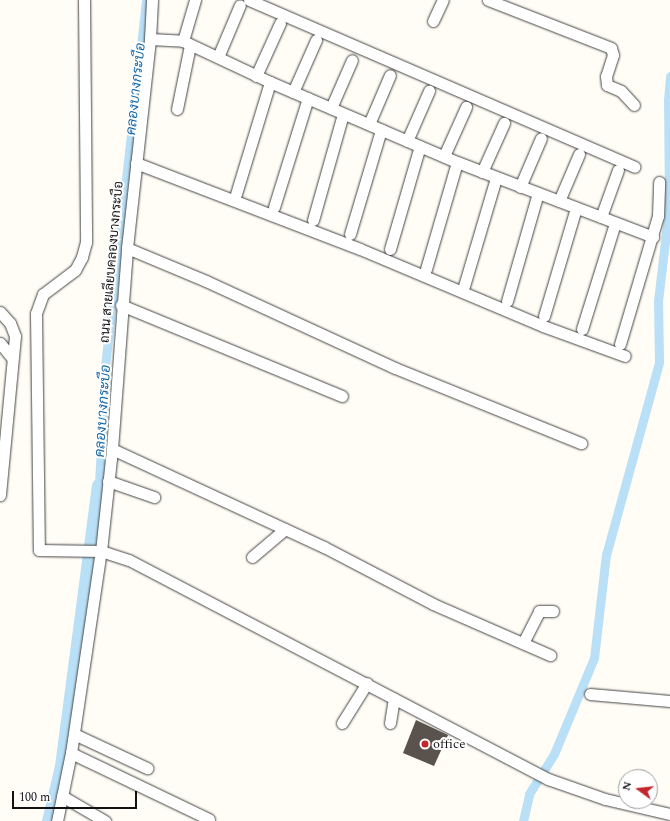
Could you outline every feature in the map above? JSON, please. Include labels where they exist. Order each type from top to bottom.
[{"type":"street","points":[[84,0],[86,242],[82,257],[75,270],[43,294],[36,313],[39,550],[101,551],[129,560],[367,683],[548,779],[605,798],[670,814]]},
{"type":"street","name":"ถนน สายเลียบคลองบางกระบือ","points":[[57,821],[71,753],[101,551],[112,449],[126,248],[150,39],[152,0]]},
{"type":"street","points":[[177,109],[195,0]]},
{"type":"street","points":[[433,21],[443,0]]},
{"type":"street","points":[[488,0],[611,48],[613,55],[606,76],[607,85],[621,91],[634,105]]},
{"type":"street","points":[[218,57],[245,3],[634,167]]},
{"type":"street","points":[[256,76],[280,23]]},
{"type":"street","points":[[150,39],[187,43],[256,76],[457,162],[652,237]]},
{"type":"street","points":[[293,92],[316,40]]},
{"type":"street","points":[[331,108],[352,60]]},
{"type":"street","points":[[369,124],[390,75]]},
{"type":"street","points":[[236,194],[270,82]]},
{"type":"street","points":[[407,141],[429,91]]},
{"type":"street","points":[[274,207],[308,98]]},
{"type":"street","points":[[444,156],[466,107]]},
{"type":"street","points":[[313,220],[343,114]]},
{"type":"street","points":[[482,172],[504,122]]},
{"type":"street","points":[[350,234],[381,130]]},
{"type":"street","points":[[520,186],[541,138]]},
{"type":"street","points":[[390,248],[420,146]]},
{"type":"street","points":[[559,201],[579,154]]},
{"type":"street","points":[[426,268],[457,162]]},
{"type":"street","points":[[136,163],[360,249],[543,326],[625,356]]},
{"type":"street","points":[[601,217],[618,170]]},
{"type":"street","points":[[464,286],[496,178]]},
{"type":"street","points":[[620,344],[652,237],[659,207],[658,182]]},
{"type":"street","points":[[507,301],[538,194]]},
{"type":"street","points":[[544,316],[576,208]]},
{"type":"street","points":[[582,329],[615,223]]},
{"type":"street","points":[[126,248],[206,281],[395,368],[581,443]]},
{"type":"street","points":[[121,305],[342,396]]},
{"type":"street","points":[[0,312],[14,331],[0,495]]},
{"type":"street","points":[[0,343],[12,358]]},
{"type":"street","points":[[112,449],[324,547],[378,577],[550,655]]},
{"type":"street","points":[[108,481],[154,497]]},
{"type":"street","points":[[252,557],[285,529]]},
{"type":"street","points":[[523,643],[539,611],[553,611]]},
{"type":"street","points":[[342,723],[367,683]]},
{"type":"street","points":[[590,694],[670,701]]},
{"type":"street","points":[[390,723],[394,698]]},
{"type":"street","points":[[74,734],[147,768]]},
{"type":"street","points":[[71,753],[209,819]]},
{"type":"street","points":[[62,796],[105,821]]},
{"type":"building","name":"office","points":[[416,720],[448,735],[434,766],[403,753]]},
{"type":"waterway","name":"คลองบางกระบือ","points":[[99,485],[105,366],[146,0]]},
{"type":"waterway","points":[[523,821],[529,794],[554,754],[594,658],[606,555],[659,362],[658,301],[669,208],[668,100],[670,76]]},
{"type":"waterway","name":"คลองบางกระบือ","points":[[49,821],[62,766],[99,485]]},
{"type":"place","name":"office","points":[[425,744]]}]
